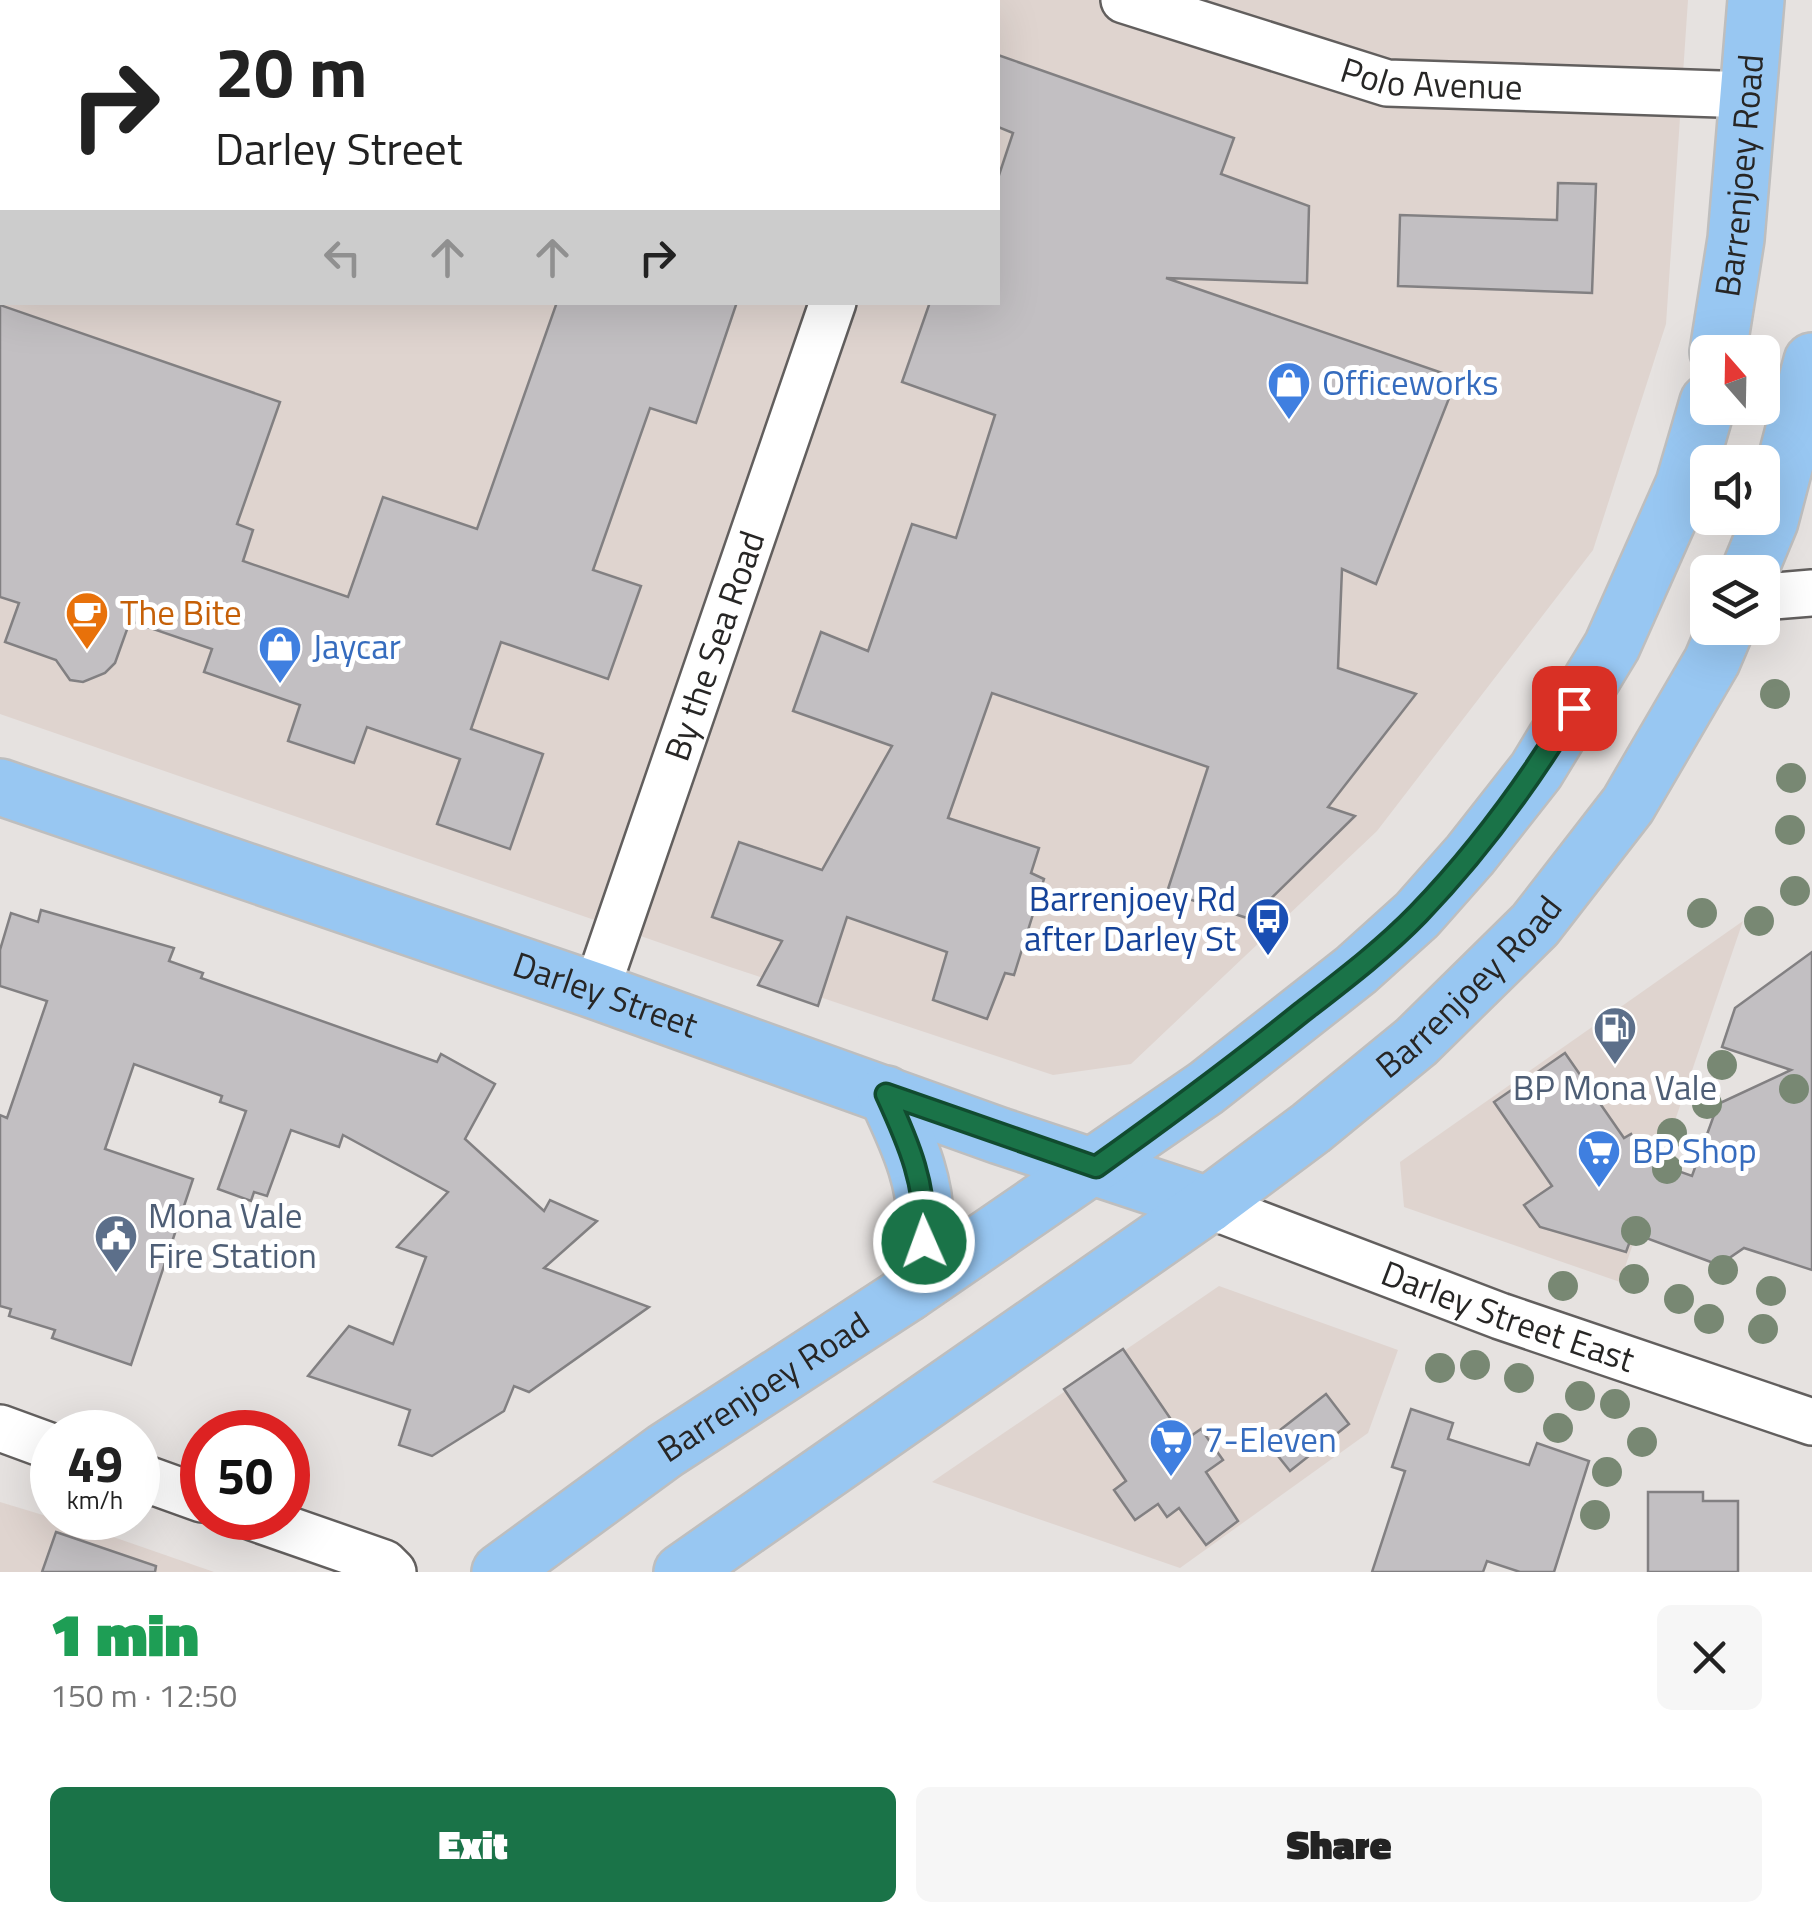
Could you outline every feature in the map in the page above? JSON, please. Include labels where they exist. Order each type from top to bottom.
[{"type":"main road","name":"Barrenjoey Road","points":[[1721,335],[1736,239],[1756,0]]},
{"type":"main road","points":[[1756,555],[1770,520],[1812,361]]},
{"type":"main road","name":"Barrenjoey Road","points":[[500,1572],[665,1451],[1096,1167],[1206,1088],[1356,970],[1417,915],[1536,770],[1612,646],[1684,484],[1701,425]]},
{"type":"main road","name":"Barrenjoey Road","points":[[682,1572],[1208,1205],[1416,1042],[1535,925],[1628,805],[1719,645]]},
{"type":"main road","name":"Darley Street","points":[[0,787],[596,990],[1208,1205]]},
{"type":"main road","points":[[886,1094],[911,1149],[926,1208],[924,1242],[908,1293]]},
{"type":"street","name":"Polo Avenue","points":[[1124,0],[1387,83],[1750,95]]},
{"type":"street","name":"By the Sea Road","points":[[596,990],[832,305]]},
{"type":"street","points":[[1780,595],[1812,593]]},
{"type":"street","name":"Darley Street East","points":[[1208,1205],[1500,1316],[1812,1422]]},
{"type":"street","points":[[0,1428],[30,1439]]},
{"type":"street","points":[[310,1537],[384,1563],[393,1572]]},
{"type":"shaded area","points":[[1000,0],[1688,0],[1666,324],[1593,550],[1377,831],[1131,1064],[1053,1075],[0,714],[0,305],[1000,305]]},
{"type":"shaded area","name":"BP Mona Vale","points":[[1743,921],[1620,1282],[1404,1207],[1400,1162]]},
{"type":"shaded area","name":"7-Eleven","points":[[1219,1286],[1398,1350],[1368,1433],[1180,1568],[932,1482]]},
{"type":"shaded area","points":[[0,1502],[30,1511],[30,1540],[122,1540],[214,1572],[0,1572]]},
{"type":"building","points":[[1000,56],[1234,138],[1221,174],[1309,206],[1307,283],[1166,278],[1457,378],[1376,584],[1342,569],[1338,668],[1416,694],[1328,807],[1355,816],[1250,919],[1167,892],[1208,767],[992,693],[948,818],[1039,848],[1031,873],[1044,879],[1014,975],[1005,973],[987,1019],[933,1000],[947,952],[847,917],[818,1006],[758,985],[782,941],[712,917],[739,842],[822,870],[892,746],[793,711],[821,632],[868,651],[912,524],[956,538],[995,415],[902,382],[929,305],[1000,305],[1000,172],[1013,133],[1000,128]]},
{"type":"building","points":[[1558,183],[1596,184],[1592,293],[1398,286],[1400,215],[1557,220]]},
{"type":"building","points":[[0,305],[280,402],[237,524],[253,530],[243,561],[348,597],[383,497],[477,529],[556,305],[736,305],[696,423],[650,408],[593,570],[641,586],[608,679],[501,642],[471,729],[543,754],[510,849],[437,824],[460,759],[367,727],[354,763],[288,741],[300,705],[204,672],[212,649],[130,621],[115,663],[105,673],[83,682],[70,680],[56,660],[5,642],[19,603],[0,597]]},
{"type":"building","points":[[41,910],[174,948],[169,961],[203,973],[201,978],[437,1062],[441,1054],[495,1084],[465,1139],[544,1211],[550,1200],[597,1221],[544,1268],[649,1307],[529,1392],[514,1386],[504,1411],[432,1456],[399,1445],[410,1410],[308,1376],[349,1326],[393,1344],[426,1257],[397,1247],[448,1192],[343,1135],[339,1147],[291,1130],[267,1196],[254,1192],[251,1201],[218,1189],[246,1111],[220,1102],[222,1096],[134,1064],[105,1149],[193,1179],[131,1365],[52,1338],[55,1330],[9,1316],[11,1309],[0,1306],[0,1115],[7,1118],[47,1001],[0,986],[0,950],[11,913],[38,922]]},
{"type":"building","points":[[1812,952],[1812,1270],[1744,1248],[1719,1265],[1633,1233],[1626,1252],[1540,1227],[1524,1205],[1552,1186],[1494,1102],[1565,1053],[1624,1138],[1631,1134],[1647,1160],[1692,1176],[1718,1104],[1791,1070],[1722,1047],[1735,1008]]},
{"type":"building","points":[[1123,1349],[1185,1440],[1201,1429],[1223,1460],[1206,1472],[1238,1521],[1206,1545],[1179,1508],[1167,1517],[1158,1504],[1135,1520],[1114,1490],[1126,1481],[1064,1389]]},
{"type":"building","points":[[1326,1394],[1349,1424],[1290,1471],[1266,1441]]},
{"type":"building","points":[[1411,1409],[1453,1423],[1448,1439],[1529,1465],[1537,1443],[1589,1461],[1554,1572],[1520,1572],[1487,1561],[1483,1572],[1372,1572],[1405,1471],[1392,1467]]},
{"type":"building","points":[[1648,1492],[1703,1492],[1703,1501],[1738,1501],[1738,1572],[1648,1572]]},
{"type":"building","points":[[53,1540],[80,1540],[156,1566],[155,1572],[42,1572]]},
{"type":"place","name":"Officeworks","points":[[1289,421]]},
{"type":"place","name":"The Bite","points":[[87,651]]},
{"type":"place","name":"Jaycar","points":[[280,685]]},
{"type":"place","name":"Barrenjoey Rd after Darley St","points":[[1268,957]]},
{"type":"place","name":"BP Mona Vale","points":[[1615,1066]]},
{"type":"place","name":"BP Shop","points":[[1599,1189]]},
{"type":"place","name":"Mona Vale Fire Station","points":[[116,1274]]},
{"type":"place","name":"7-Eleven","points":[[1171,1478]]},
{"type":"route","points":[[924,1242],[926,1208],[911,1149],[886,1094],[1096,1167],[1206,1088],[1356,970],[1417,915],[1536,770],[1574,708]]}]
